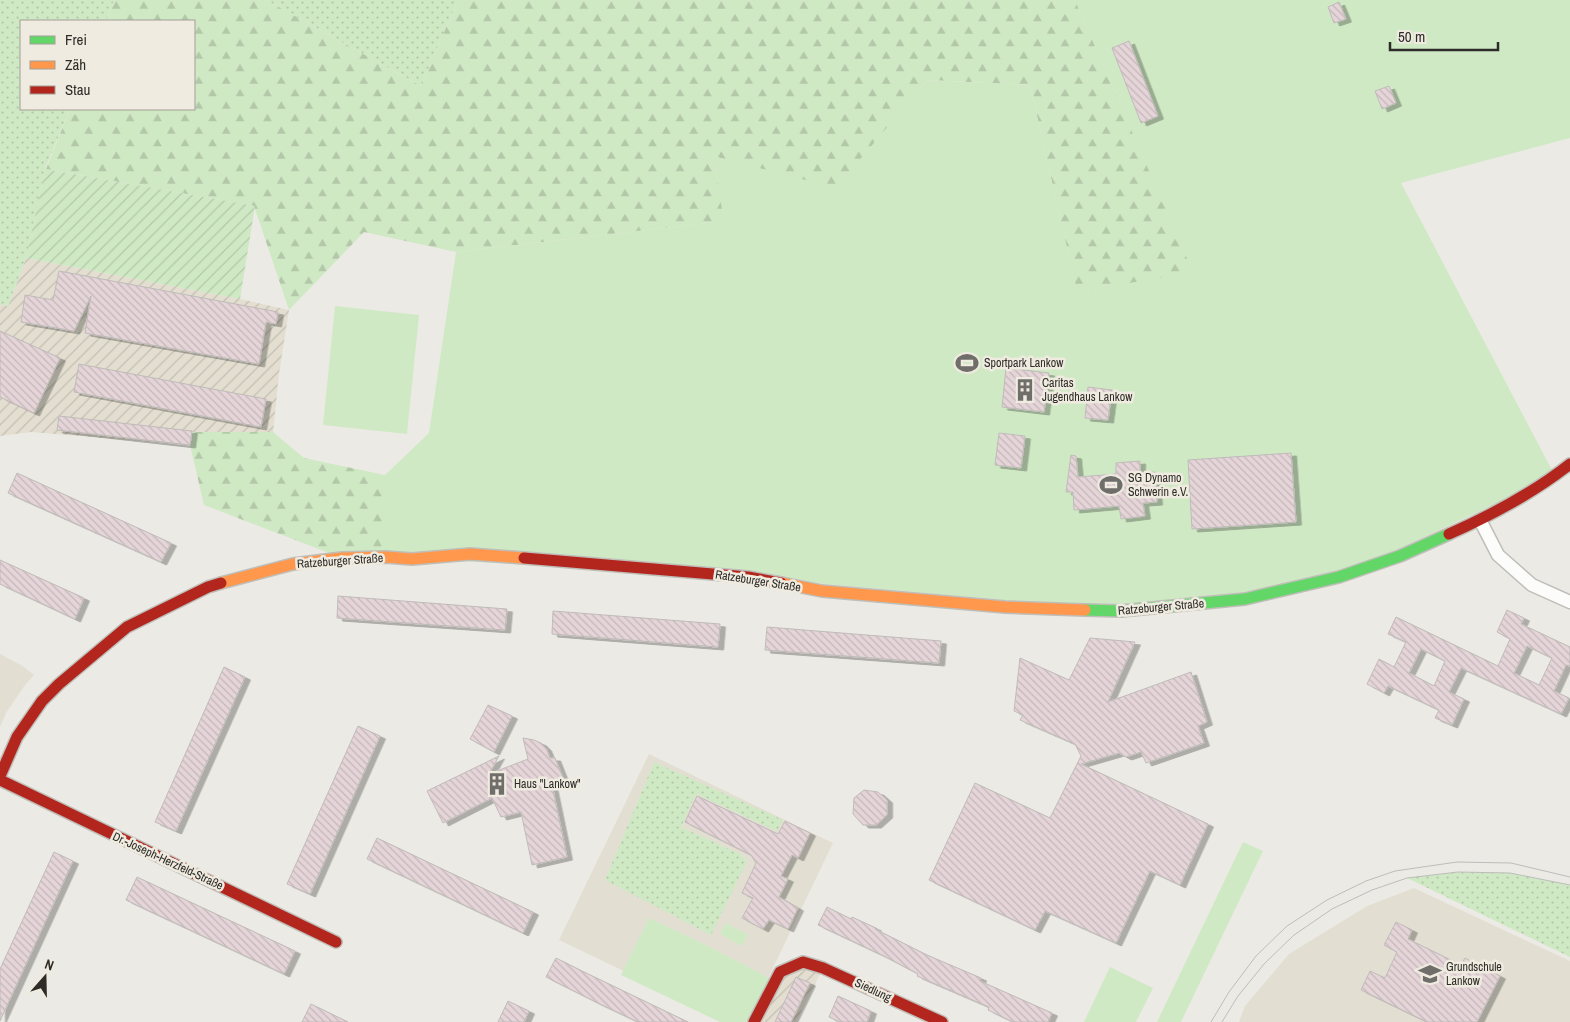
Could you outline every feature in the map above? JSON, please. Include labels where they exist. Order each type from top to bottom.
[{"type":"street","name":"Ratzeburger Straße","points":[[0,776],[17,737],[42,701],[59,684],[127,627],[208,587],[293,564],[342,558],[386,557],[412,559],[470,554],[748,577],[832,592],[1005,607],[1121,611],[1245,599],[1339,577],[1400,556],[1480,520],[1521,498],[1570,464]]},
{"type":"street","points":[[1480,520],[1498,555],[1532,585],[1570,602]]},
{"type":"street","name":"Dr.-Joseph-Herzfeld-Straße","points":[[0,780],[336,942]]},
{"type":"street","name":"Siedlung","points":[[754,1022],[780,972],[803,962],[823,968],[942,1022]]},
{"type":"shaded area","points":[[26,258],[289,310],[279,374],[273,432],[193,432],[190,445],[31,432],[0,436],[0,304],[8,306]]},
{"type":"shaded area","points":[[0,654],[21,665],[34,675],[6,713],[0,727]]},
{"type":"shaded area","points":[[649,754],[833,843],[747,1022],[730,1022],[559,940]]},
{"type":"shaded area","points":[[1414,888],[1570,961],[1570,1022],[1239,1022],[1245,1006],[1289,954],[1367,906]]},
{"type":"shaded area","points":[[823,968],[796,1022],[754,1022],[780,972]]},
{"type":"green space","points":[[0,0],[114,0],[106,20],[20,20],[20,110],[70,110],[45,169],[26,258],[8,306],[0,304]]},
{"type":"green space","points":[[114,0],[266,0],[421,86],[458,0],[1075,0],[1193,271],[1431,242],[1077,293],[1030,85],[927,80],[836,189],[713,156],[725,221],[456,252],[364,232],[289,310],[254,206],[46,169],[70,110],[195,110],[195,20],[106,20]]},
{"type":"green space","points":[[266,0],[458,0],[421,86]]},
{"type":"green space","name":"Sportpark Lankow","points":[[1075,0],[1570,0],[1570,138],[1401,183],[1555,476],[1339,577],[1121,611],[748,577],[386,557],[385,475],[429,433],[456,252],[724,221],[713,156],[836,188],[927,80],[1030,85],[1077,292],[1193,272]]},
{"type":"green space","points":[[45,169],[255,206],[240,299],[26,258]]},
{"type":"green space","points":[[335,306],[419,315],[407,434],[323,425]]},
{"type":"green space","points":[[193,432],[273,432],[304,458],[385,475],[538,559],[342,558],[204,505],[190,445]]},
{"type":"green space","points":[[654,762],[783,820],[777,831],[696,794],[681,827],[740,854],[747,861],[711,935],[605,880]]},
{"type":"green space","points":[[1243,842],[1263,851],[1181,1022],[1157,1022]]},
{"type":"green space","points":[[1458,872],[1510,873],[1570,885],[1570,957],[1407,878]]},
{"type":"green space","points":[[649,918],[775,981],[754,1022],[720,1022],[621,975]]},
{"type":"green space","points":[[726,923],[748,935],[742,946],[720,934]]},
{"type":"green space","points":[[1110,967],[1153,988],[1136,1022],[1084,1022]]},
{"type":"building","points":[[1339,2],[1346,19],[1334,23],[1328,7]]},
{"type":"building","points":[[1129,41],[1158,116],[1141,123],[1112,48]]},
{"type":"building","points":[[1389,86],[1396,103],[1382,109],[1375,91]]},
{"type":"building","points":[[59,271],[278,312],[276,324],[266,322],[259,364],[85,333],[91,296],[74,331],[21,322],[25,295],[53,300]]},
{"type":"building","points":[[0,331],[60,358],[34,413],[0,397]]},
{"type":"building","points":[[79,364],[266,399],[261,427],[74,392]]},
{"type":"building","name":"Caritas Jugendhaus Lankow","points":[[1006,368],[1049,373],[1044,412],[1002,407]]},
{"type":"building","points":[[1088,387],[1112,390],[1108,420],[1085,418]]},
{"type":"building","points":[[59,416],[192,431],[190,445],[57,430]]},
{"type":"building","points":[[999,433],[1025,436],[1021,468],[995,465]]},
{"type":"building","points":[[1291,453],[1296,522],[1192,529],[1188,460]]},
{"type":"building","name":"SG Dynamo Schwerin e.V.","points":[[1071,455],[1076,456],[1078,477],[1116,474],[1116,463],[1140,461],[1140,473],[1155,472],[1157,502],[1143,503],[1145,516],[1121,519],[1119,506],[1074,510],[1073,492],[1066,492]]},
{"type":"building","points":[[17,473],[171,543],[161,562],[8,493]]},
{"type":"building","points":[[0,560],[84,598],[75,619],[0,584]]},
{"type":"building","points":[[338,596],[507,609],[505,630],[337,618]]},
{"type":"building","points":[[1507,610],[1524,618],[1521,624],[1570,647],[1570,666],[1566,665],[1554,691],[1569,698],[1561,714],[1461,668],[1449,692],[1464,699],[1452,725],[1435,718],[1439,710],[1388,686],[1384,693],[1367,684],[1379,659],[1394,667],[1406,642],[1388,634],[1396,617],[1498,666],[1510,639],[1497,632]],"holes":[[[1527,646],[1552,658],[1539,685],[1514,673]],[[1421,649],[1445,661],[1434,686],[1409,673]]]},
{"type":"building","points":[[553,611],[720,624],[718,647],[552,634]]},
{"type":"building","points":[[767,627],[941,641],[939,663],[765,650]]},
{"type":"building","points":[[1090,638],[1135,642],[1108,702],[1191,672],[1207,722],[1198,726],[1204,743],[1146,763],[1141,752],[1126,757],[1119,753],[1081,764],[1208,824],[1180,885],[1150,871],[1116,943],[1045,911],[1035,930],[929,880],[975,783],[1050,818],[1081,756],[1075,744],[1020,720],[1023,715],[1014,711],[1020,658],[1069,680]]},
{"type":"building","points":[[224,667],[245,677],[176,831],[155,822]]},
{"type":"building","points":[[488,705],[512,716],[494,752],[470,739]]},
{"type":"building","points":[[358,726],[380,736],[310,894],[287,884]]},
{"type":"building","name":"Haus \"Lankow\"","points":[[523,738],[541,743],[546,748],[550,758],[555,758],[565,783],[552,785],[567,857],[532,865],[521,812],[501,817],[492,798],[443,823],[427,791],[499,756],[489,774],[528,759]]},
{"type":"building","points":[[864,790],[878,792],[887,800],[887,815],[876,825],[863,825],[853,814],[854,798]]},
{"type":"building","points":[[697,796],[778,834],[785,821],[810,833],[798,858],[792,855],[781,876],[788,879],[779,897],[798,908],[788,929],[769,920],[763,929],[742,918],[753,898],[742,893],[756,863],[751,855],[685,822]]},
{"type":"building","points":[[377,838],[533,912],[523,933],[367,859]]},
{"type":"building","points":[[54,852],[73,861],[0,1021],[0,969]]},
{"type":"building","points":[[137,877],[295,951],[284,974],[126,900]]},
{"type":"building","points":[[827,907],[851,919],[852,917],[876,928],[927,955],[981,978],[980,981],[1052,1013],[1048,1022],[1013,1022],[988,1010],[989,1007],[917,976],[918,974],[884,956],[818,925]]},
{"type":"building","name":"Grundschule Lankow","points":[[1396,922],[1412,930],[1408,939],[1461,965],[1465,958],[1500,976],[1477,1022],[1427,1022],[1361,990],[1370,971],[1385,978],[1397,952],[1384,945]]},
{"type":"building","points":[[556,958],[688,1022],[638,1022],[598,1003],[546,977]]},
{"type":"building","points":[[796,977],[810,983],[791,1022],[775,1022]]},
{"type":"building","points":[[838,996],[871,1011],[867,1022],[840,1022],[829,1017]]},
{"type":"building","points":[[508,1001],[529,1011],[524,1022],[498,1022]]},
{"type":"building","points":[[311,1004],[348,1022],[302,1022]]},
{"type":"tram line","points":[[1211,1022],[1229,992],[1256,956],[1287,926],[1327,900],[1366,881],[1395,871],[1457,862],[1511,863],[1570,877]]},
{"type":"tram line","points":[[1222,1022],[1238,996],[1264,964],[1294,935],[1332,909],[1372,890],[1407,878],[1458,872],[1510,873],[1570,885]]},
{"type":"traffic: fast","points":[[1085,610],[1121,611],[1245,599],[1339,577],[1400,556],[1449,534]]},
{"type":"traffic: slow","points":[[221,583],[293,564],[342,558],[386,557],[412,559],[470,554],[524,558]]},
{"type":"traffic: slow","points":[[781,583],[822,591],[1005,607],[1085,610]]},
{"type":"traffic: jam","points":[[1449,534],[1512,503],[1570,464]]},
{"type":"traffic: jam","points":[[524,558],[748,577],[781,583]]},
{"type":"traffic: jam","points":[[0,776],[17,737],[42,701],[59,684],[127,627],[208,587],[221,583]]},
{"type":"traffic: jam","points":[[0,780],[336,942]]},
{"type":"traffic: jam","points":[[754,1022],[780,972],[803,962],[823,968],[942,1022]]},
{"type":"place","name":"Sportpark Lankow","points":[[967,363]]},
{"type":"place","name":"Caritas Jugendhaus Lankow","points":[[1025,390]]},
{"type":"place","name":"SG Dynamo Schwerin e.V.","points":[[1111,485]]},
{"type":"place","name":"Haus \"Lankow\"","points":[[497,784]]},
{"type":"place","name":"Grundschule Lankow","points":[[1430,974]]}]
